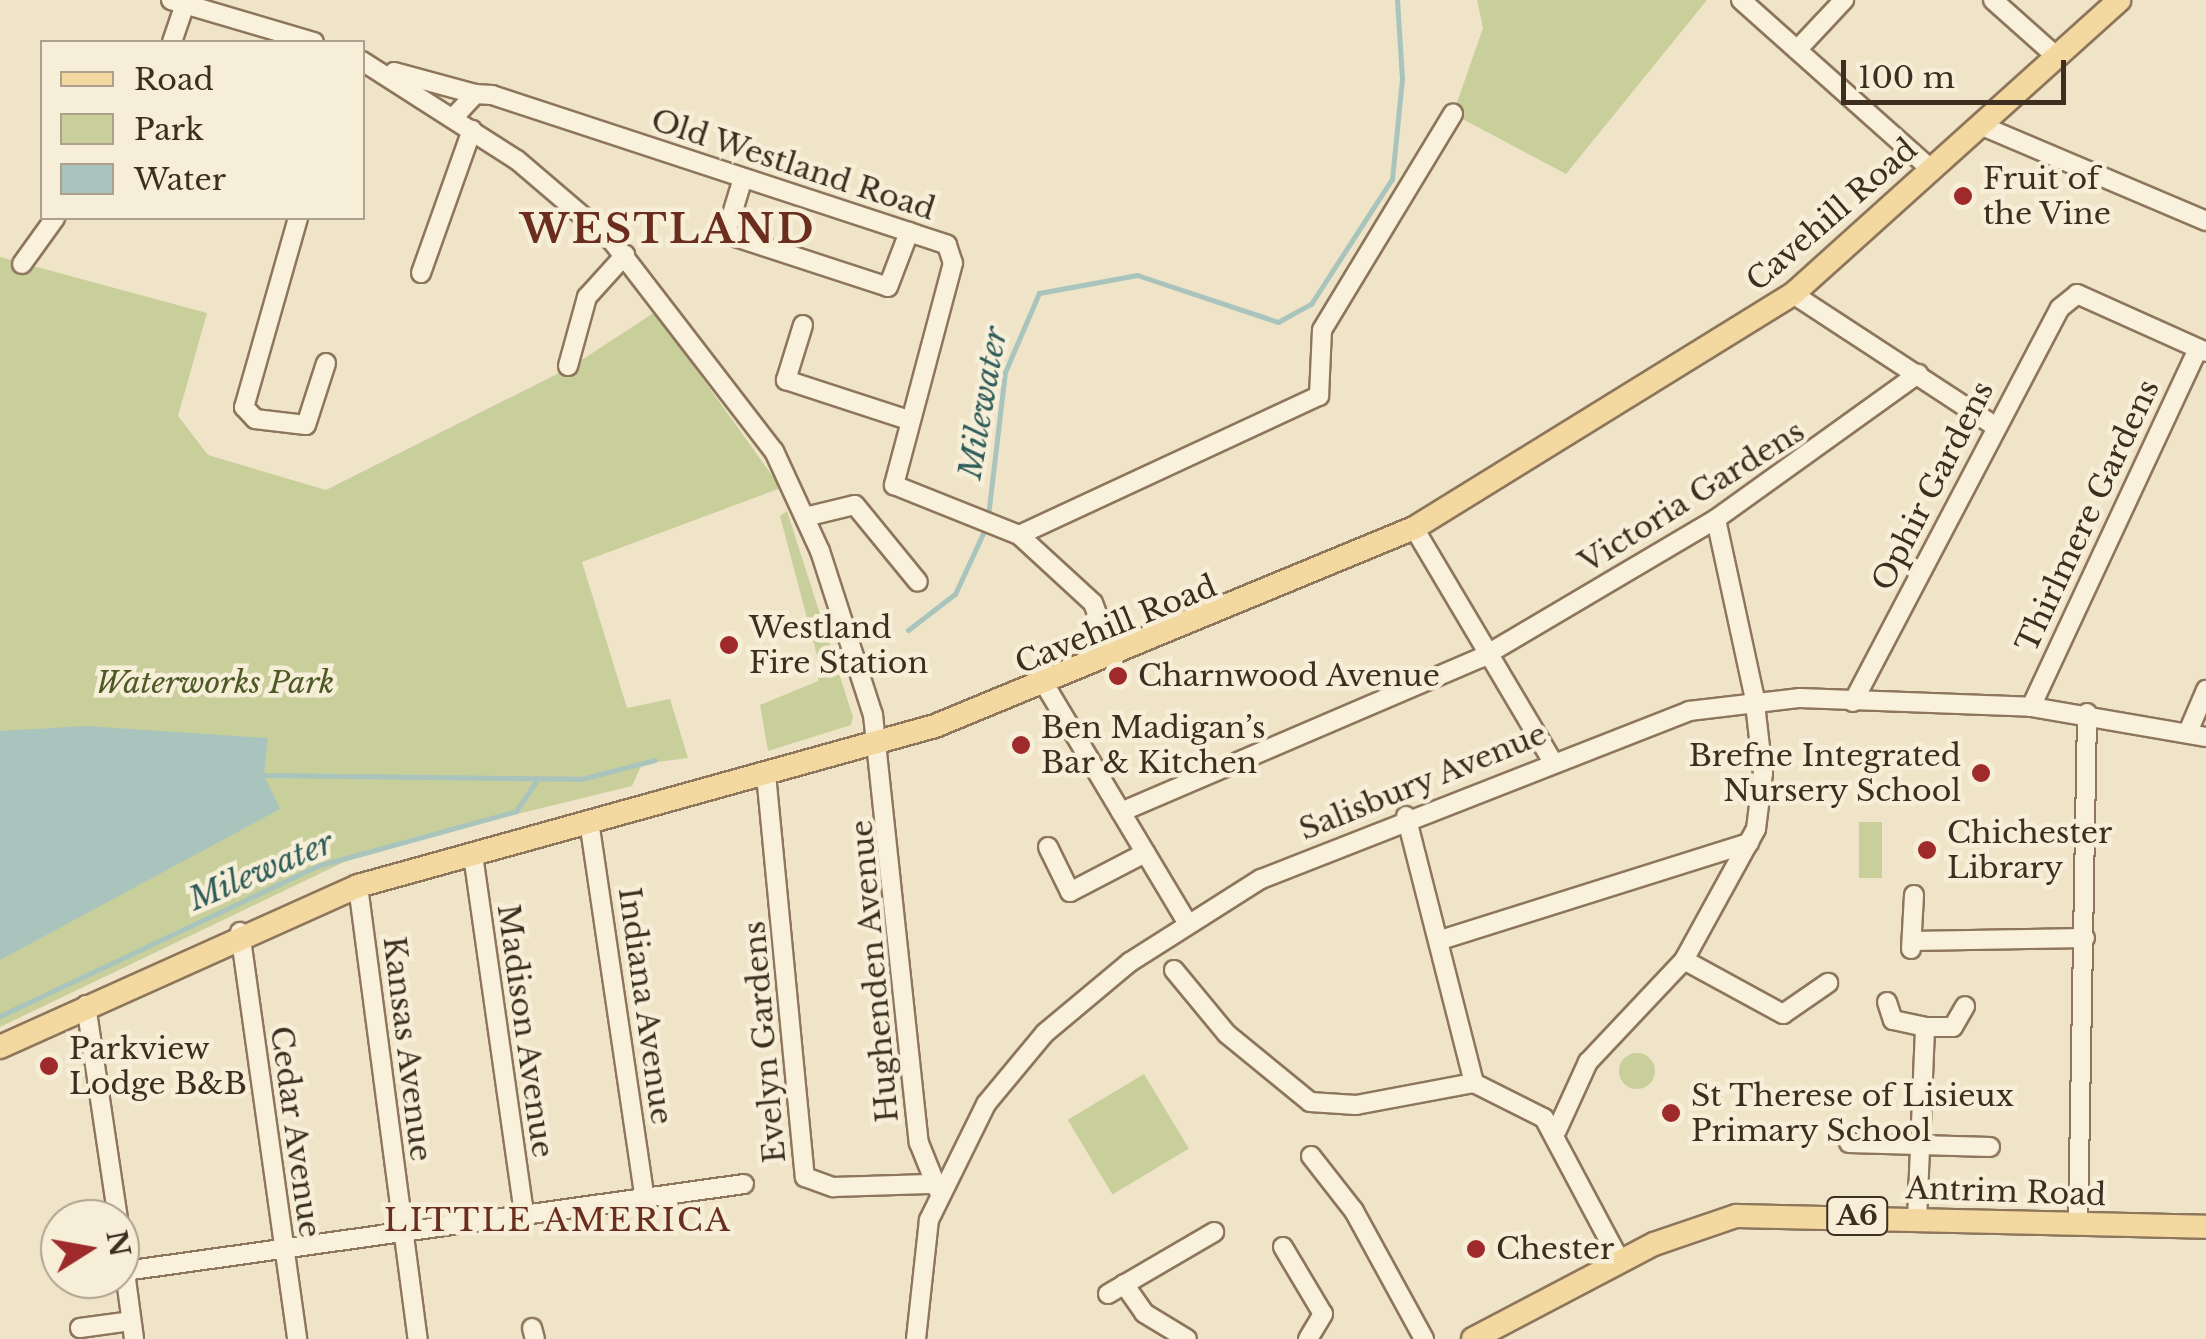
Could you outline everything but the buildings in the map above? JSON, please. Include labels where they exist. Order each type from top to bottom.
[{"type":"main road","name":"Cavehill Road","points":[[0,1047],[240,932],[358,886],[766,774],[1045,684],[1414,528],[1793,294],[2118,0]]},
{"type":"main road","name":"Antrim Road","points":[[1473,1339],[1506,1332],[1620,1262],[1688,1229],[1751,1214],[2206,1227]]},
{"type":"street","points":[[1742,0],[1931,169]]},
{"type":"street","points":[[1797,50],[1844,0]]},
{"type":"street","points":[[1992,0],[2057,57]]},
{"type":"street","points":[[172,40],[178,2],[307,40]]},
{"type":"street","name":"Old Westland Road","points":[[371,65],[743,178],[908,232],[954,252],[905,419],[894,485],[976,522],[1019,536],[1093,603],[1114,658]]},
{"type":"street","name":"Hughenden Avenue","points":[[371,65],[472,130],[625,255],[755,418],[805,517],[876,741],[934,1186]]},
{"type":"street","points":[[453,118],[475,94]]},
{"type":"street","points":[[1019,536],[1318,396],[1322,330],[1453,114]]},
{"type":"street","points":[[1980,124],[2206,221]]},
{"type":"street","points":[[420,273],[472,130]]},
{"type":"street","points":[[743,178],[726,234],[851,275],[888,287],[908,232]]},
{"type":"street","points":[[22,264],[54,220]]},
{"type":"street","points":[[297,220],[244,407],[256,419],[306,425],[326,364]]},
{"type":"street","points":[[568,366],[587,297],[625,255]]},
{"type":"street","points":[[1793,294],[1994,424]]},
{"type":"street","name":"Ophir Gardens","points":[[1853,702],[1994,424],[2069,300],[2077,294],[2202,350]]},
{"type":"street","points":[[803,325],[786,380],[905,419]]},
{"type":"street","name":"Thirlmere Gardens","points":[[2031,707],[2202,350]]},
{"type":"street","name":"Victoria Gardens","points":[[1121,812],[1484,650],[1716,520],[1918,374]]},
{"type":"street","points":[[805,517],[855,505],[918,582]]},
{"type":"street","points":[[1557,1130],[1596,1052],[1684,960],[1750,843],[1763,772],[1754,702],[1716,520]]},
{"type":"street","points":[[1414,528],[1551,759]]},
{"type":"street","points":[[1045,684],[1188,924]]},
{"type":"street","points":[[2197,734],[2206,690]]},
{"type":"street","name":"Salisbury Avenue","points":[[916,1339],[934,1186],[978,1114],[1046,1032],[1188,924],[1261,879],[1406,816],[1653,720],[1754,702],[2031,707],[2088,713],[2197,734]]},
{"type":"street","points":[[2078,1225],[2088,713]]},
{"type":"street","name":"Evelyn Gardens","points":[[766,774],[806,1177],[833,1187],[934,1186]]},
{"type":"street","points":[[1406,816],[1444,939],[1474,1083]]},
{"type":"street","name":"Indiana Avenue","points":[[589,821],[645,1198]]},
{"type":"street","points":[[1444,939],[1750,843]]},
{"type":"street","points":[[1048,847],[1070,892],[1145,853]]},
{"type":"street","name":"Madison Avenue","points":[[473,855],[524,1214]]},
{"type":"street","name":"Kansas Avenue","points":[[358,886],[418,1339]]},
{"type":"street","points":[[1914,894],[1912,946],[2084,938]]},
{"type":"street","name":"Cedar Avenue","points":[[240,932],[296,1339]]},
{"type":"street","points":[[1684,960],[1784,1014],[1828,983]]},
{"type":"street","points":[[1174,970],[1228,1034],[1310,1102],[1356,1105],[1474,1083],[1557,1130],[1620,1262]]},
{"type":"street","points":[[1888,1002],[1893,1020],[1925,1027],[1953,1026],[1965,1006]]},
{"type":"street","points":[[86,1005],[115,1199]]},
{"type":"street","points":[[1917,1220],[1925,1027]]},
{"type":"street","points":[[1849,1143],[1990,1147]]},
{"type":"street","points":[[1310,1156],[1354,1211],[1424,1339]]},
{"type":"street","points":[[140,1269],[744,1184]]},
{"type":"street","points":[[1186,1339],[1116,1289],[1214,1232]]},
{"type":"street","points":[[1283,1247],[1323,1314],[1308,1339]]},
{"type":"street","points":[[80,1328],[133,1330],[129,1299]]},
{"type":"green space","points":[[1477,0],[1707,0],[1566,174],[1453,114],[1483,28]]},
{"type":"green space","name":"Waterworks Park","points":[[0,257],[207,313],[178,416],[208,455],[326,490],[571,367],[655,312],[781,488],[582,562],[627,708],[670,699],[688,758],[642,764],[632,786],[369,850],[0,1027]]},
{"type":"green space","points":[[787,511],[853,717],[851,725],[768,751],[760,705],[818,681],[820,667],[780,516]]},
{"type":"green space","points":[[1859,822],[1882,822],[1882,878],[1859,878]]},
{"type":"green space","points":[[1637,1053],[1650,1058],[1655,1071],[1650,1084],[1637,1089],[1624,1084],[1619,1071],[1624,1058]]},
{"type":"green space","points":[[1144,1074],[1189,1149],[1113,1194],[1068,1120]]},
{"type":"water","points":[[86,726],[268,738],[264,775],[280,809],[0,960],[0,731]]},
{"type":"waterway","name":"Milewater","points":[[988,516],[1005,372],[1039,293],[1137,275],[1278,322],[1311,304],[1392,179],[1402,79],[1397,0]]},
{"type":"waterway","name":"Milewater","points":[[908,630],[955,594],[986,527]]},
{"type":"waterway","points":[[264,775],[581,779],[655,760]]},
{"type":"waterway","name":"Milewater","points":[[0,1016],[317,866],[516,811],[537,780]]},
{"type":"place","name":"Fruit of the Vine","points":[[1963,196]]},
{"type":"place","name":"Westland Fire Station","points":[[729,645]]},
{"type":"place","name":"Charnwood Avenue","points":[[1118,676]]},
{"type":"place","name":"Ben Madigan’s Bar & Kitchen","points":[[1021,745]]},
{"type":"place","name":"Brefne Integrated Nursery School","points":[[1981,773]]},
{"type":"place","name":"Chichester Library","points":[[1927,850]]},
{"type":"place","name":"Parkview Lodge B&B","points":[[49,1066]]},
{"type":"place","name":"St Therese of Lisieux Primary School","points":[[1671,1113]]},
{"type":"place","name":"Chester","points":[[1476,1249]]},
{"type":"district","name":"WESTLAND","points":[[668,229]]},
{"type":"district","name":"LITTLE AMERICA","points":[[558,1220]]}]
